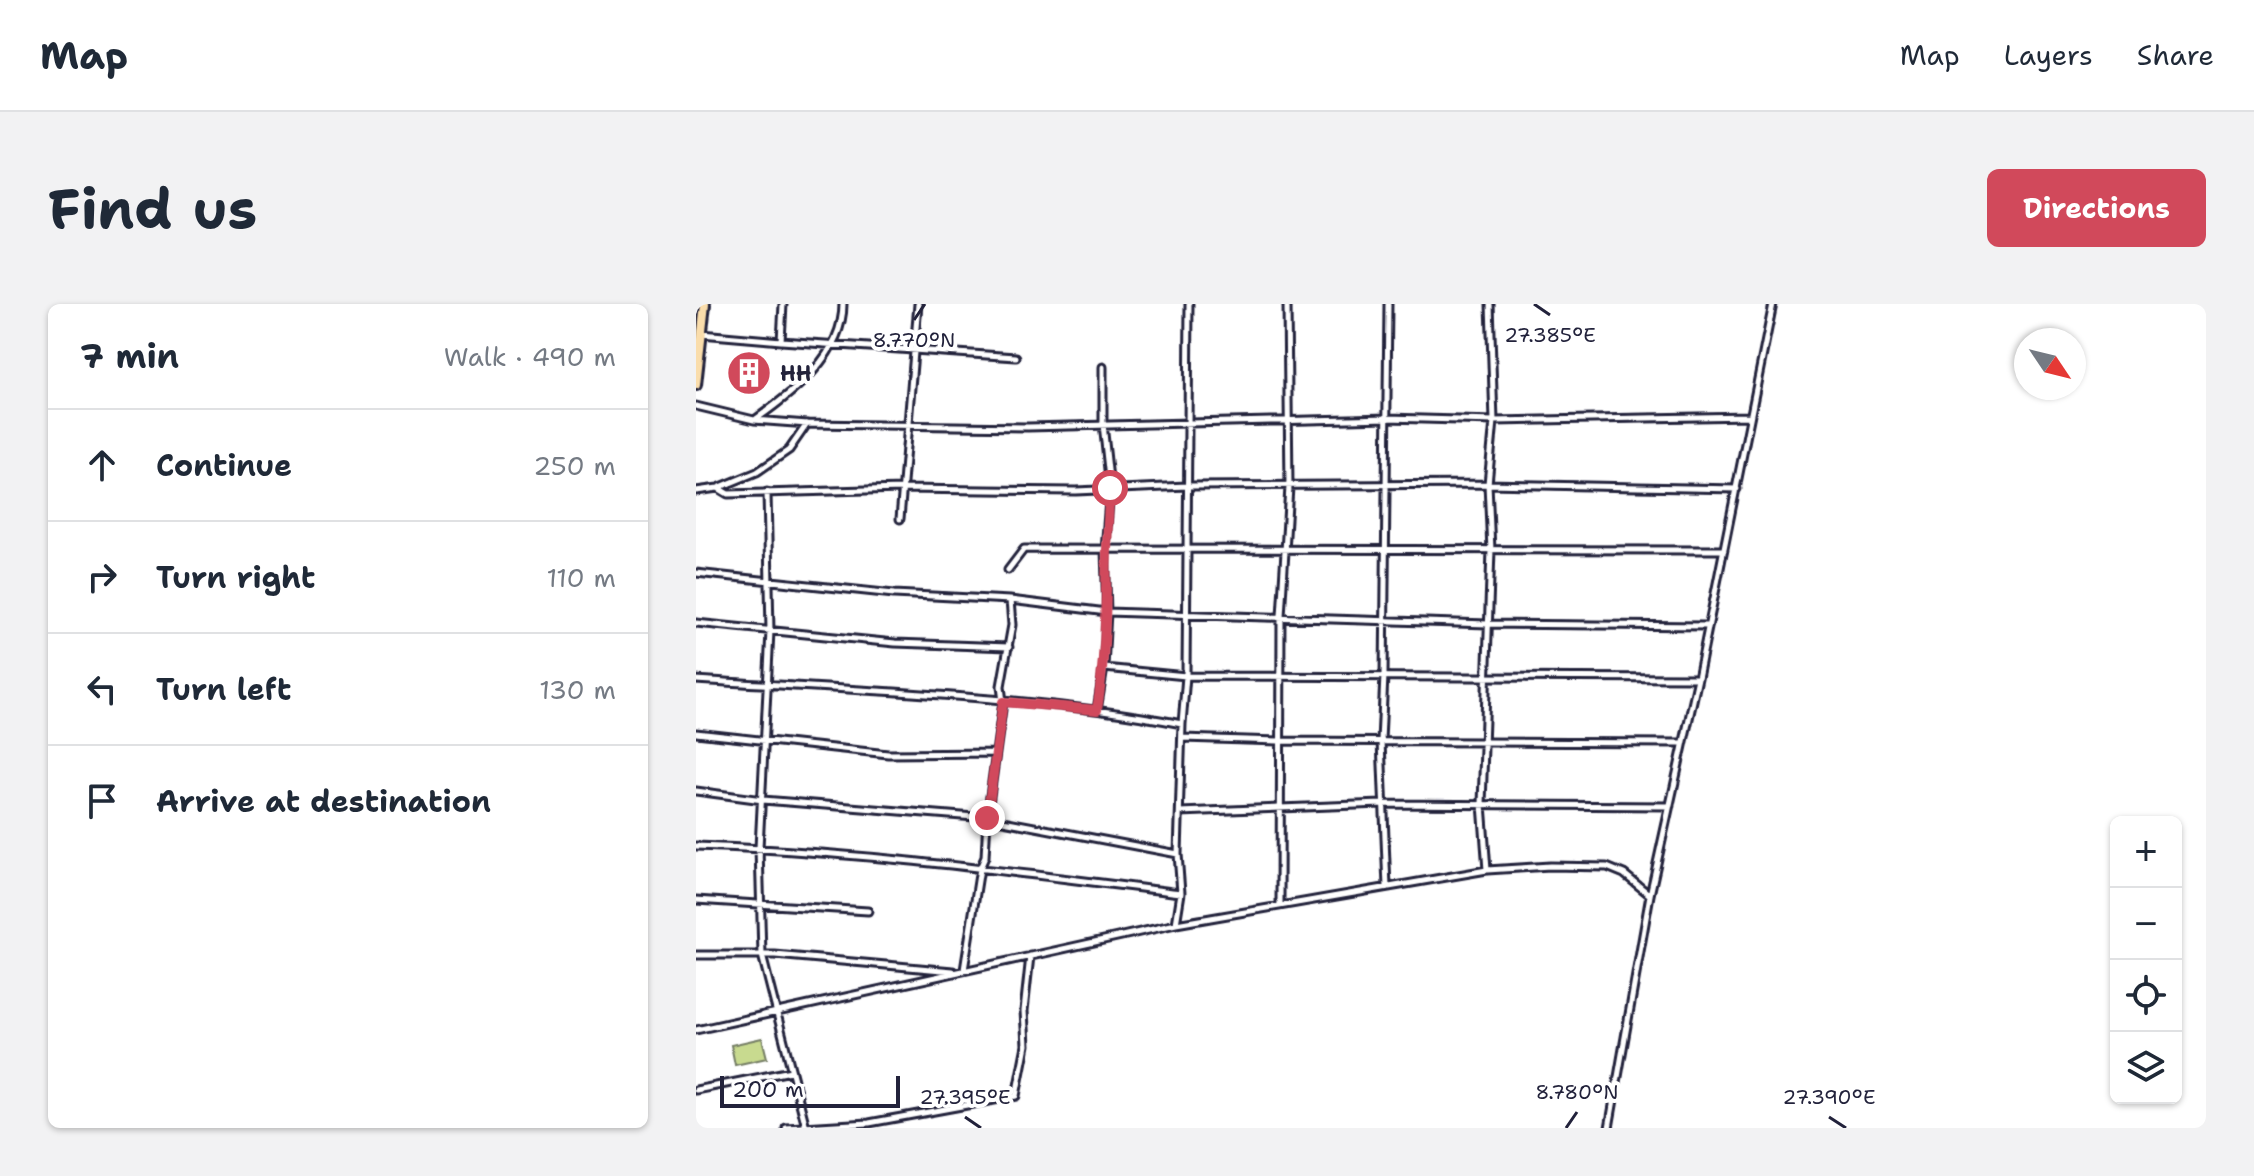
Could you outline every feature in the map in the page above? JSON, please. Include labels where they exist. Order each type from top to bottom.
[{"type":"main road","points":[[696,385],[698,345],[705,304]]},
{"type":"street","points":[[781,341],[783,304]]},
{"type":"street","points":[[754,420],[779,403],[822,361],[840,332],[843,304]]},
{"type":"street","points":[[900,519],[918,304]]},
{"type":"street","points":[[1176,924],[1181,893],[1178,854],[1186,676],[1189,304]]},
{"type":"street","points":[[1280,905],[1281,616],[1289,487],[1287,304]]},
{"type":"street","points":[[1387,887],[1381,741],[1388,304]]},
{"type":"street","points":[[1487,870],[1482,804],[1491,550],[1488,484],[1494,421],[1490,304]]},
{"type":"street","points":[[1609,1128],[1650,895],[1698,678],[1773,304]]},
{"type":"street","points":[[701,334],[832,346],[1016,357]]},
{"type":"street","points":[[1097,710],[1104,668],[1107,612],[1105,550],[1110,488],[1103,424],[1103,367]]},
{"type":"street","points":[[696,406],[754,420],[808,424],[1028,427],[1388,418],[1494,421],[1749,416]]},
{"type":"street","points":[[696,491],[718,488],[757,472],[789,450],[808,424]]},
{"type":"street","points":[[718,488],[728,494],[902,489],[1076,491],[1187,486],[1488,484],[1737,489]]},
{"type":"street","points":[[767,492],[770,631],[759,848],[762,955],[806,1127]]},
{"type":"street","points":[[1008,570],[1024,549],[1724,550]]},
{"type":"street","points":[[696,573],[894,594],[1010,600],[1107,612],[1488,624],[1708,626]]},
{"type":"street","points":[[961,971],[980,868],[985,857],[987,818],[1003,702],[1001,686],[1012,625],[1010,600]]},
{"type":"street","points":[[696,623],[895,643],[1009,647]]},
{"type":"street","points":[[1104,668],[1186,676],[1698,678]]},
{"type":"street","points":[[696,680],[1097,710],[1182,724]]},
{"type":"street","points":[[696,733],[765,743],[888,754],[996,753]]},
{"type":"street","points":[[1182,738],[1683,743]]},
{"type":"street","points":[[696,791],[763,800],[987,818],[1178,854]]},
{"type":"street","points":[[1180,812],[1382,804],[1670,806]]},
{"type":"street","points":[[696,846],[759,848],[980,868],[1181,893]]},
{"type":"street","points":[[696,1030],[1176,924],[1487,870],[1550,866],[1607,867],[1624,874],[1650,895]]},
{"type":"street","points":[[696,900],[868,911]]},
{"type":"street","points":[[696,955],[762,955],[961,971]]},
{"type":"street","points":[[786,1128],[870,1125],[1016,1096],[1026,1045],[1024,1011],[1030,956]]},
{"type":"street","points":[[696,1090],[791,1071]]},
{"type":"green space","points":[[762,1038],[767,1058],[735,1065],[731,1045]]},
{"type":"place","name":"HH","points":[[749,373]]},
{"type":"route","points":[[987,818],[1003,702],[1097,710],[1104,668],[1107,612],[1105,550],[1110,488]]}]
